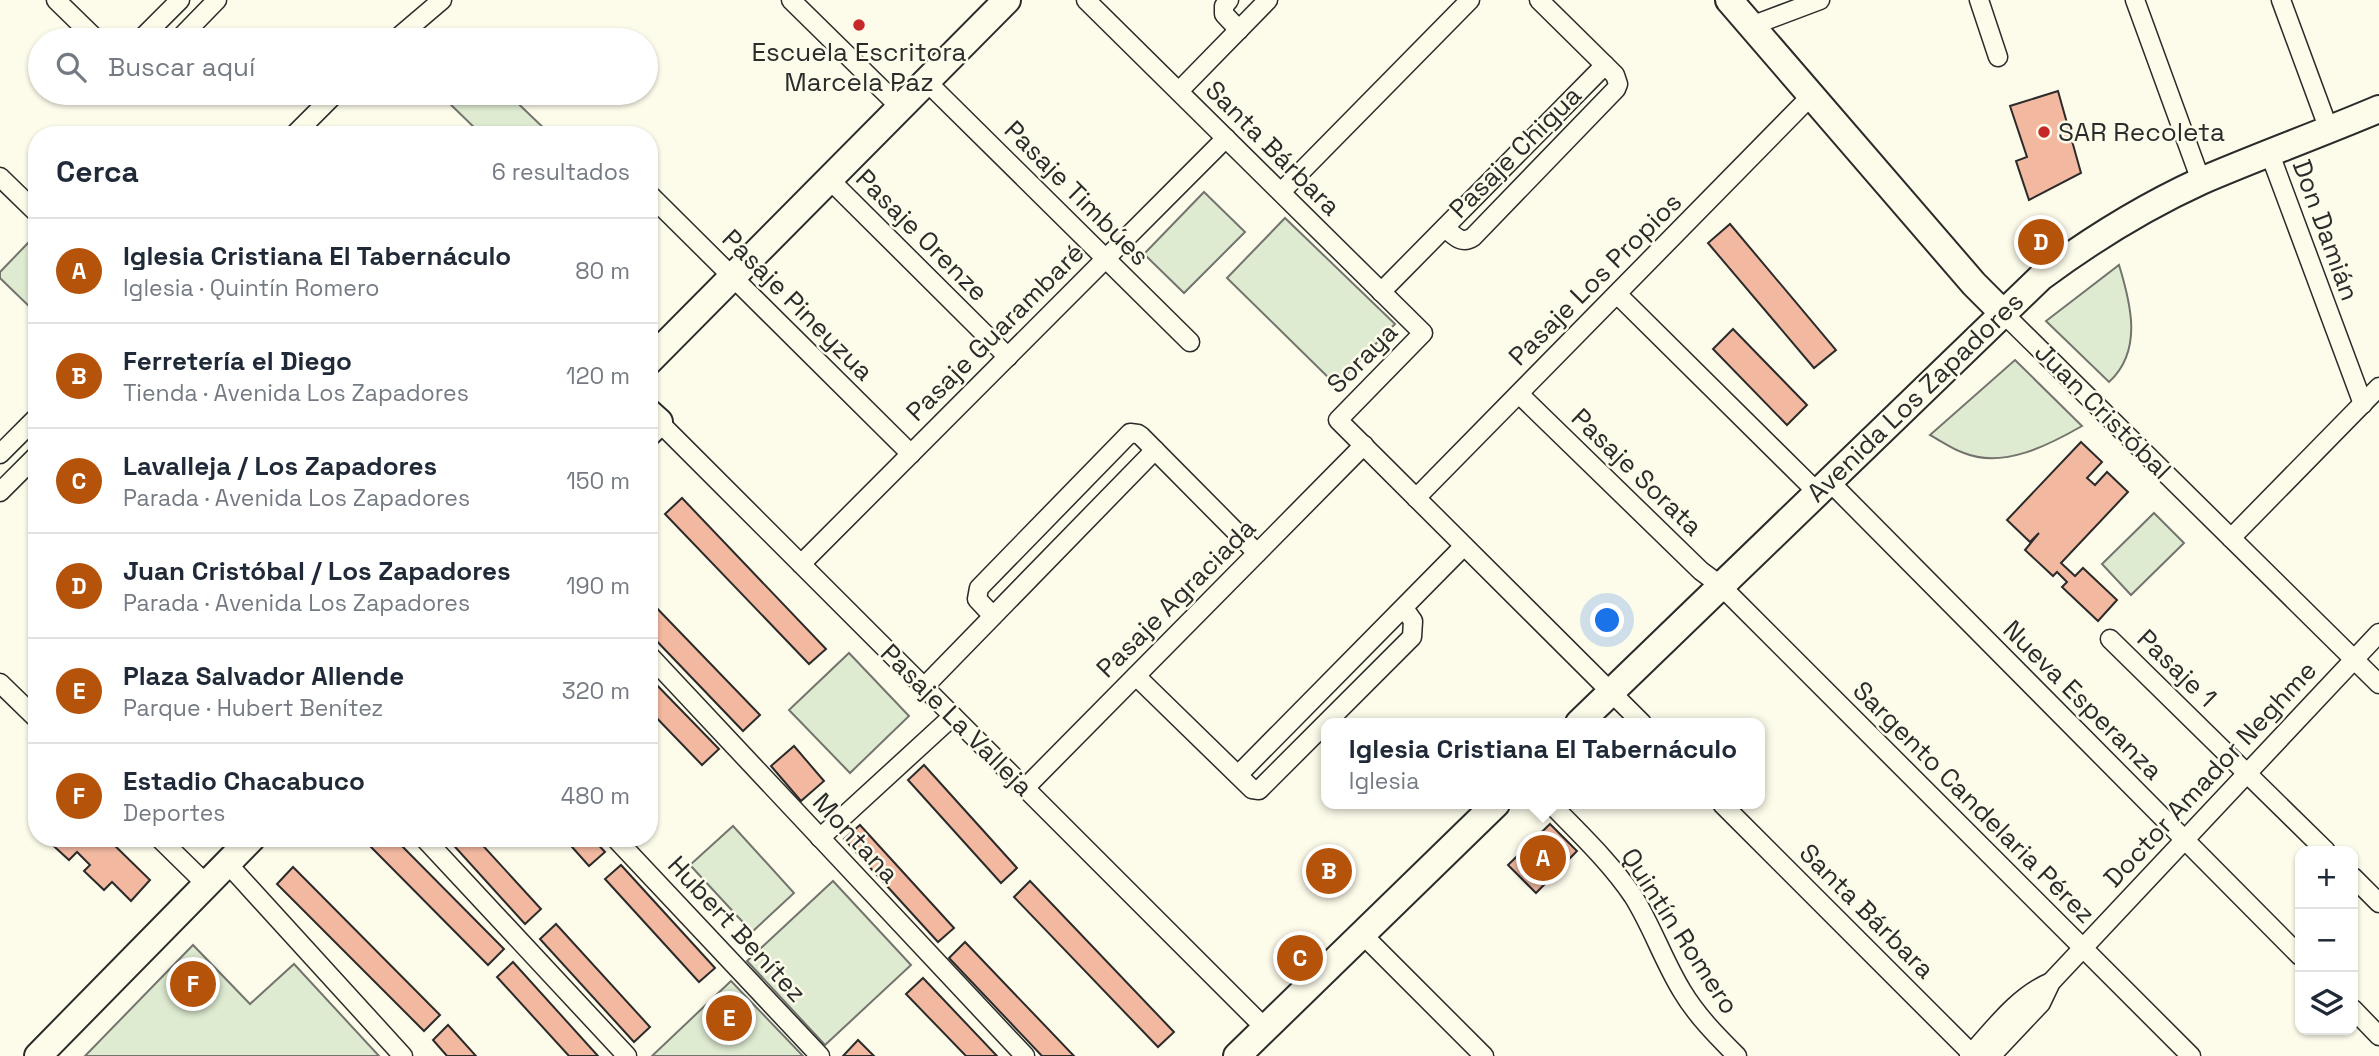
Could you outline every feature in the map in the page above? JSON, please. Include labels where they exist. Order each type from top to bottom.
[{"type":"main road","points":[[658,352],[1007,0]]},
{"type":"main road","name":"Juan Cristóbal","points":[[1728,0],[1974,284],[2002,312]]},
{"type":"main road","name":"Avenida Los Zapadores","points":[[1584,718],[2041,277],[2080,248],[2121,223],[2201,181],[2379,109]]},
{"type":"main road","points":[[1239,1055],[1491,809]]},
{"type":"main road","points":[[38,1056],[243,847]]},
{"type":"street","points":[[56,0],[85,28]]},
{"type":"street","points":[[152,28],[180,0]]},
{"type":"street","points":[[190,28],[217,0]]},
{"type":"street","points":[[409,28],[442,0]]},
{"type":"street","points":[[791,0],[900,107]]},
{"type":"street","name":"Santa Bárbara","points":[[1086,0],[1423,333]]},
{"type":"street","points":[[1229,0],[1224,6],[1224,14],[1239,30]]},
{"type":"street","points":[[1179,91],[1268,0]]},
{"type":"street","points":[[1281,192],[1470,0]]},
{"type":"street","points":[[1539,0],[1605,65]]},
{"type":"street","points":[[1751,26],[1820,0]]},
{"type":"street","points":[[1979,0],[1998,57]]},
{"type":"street","points":[[2135,0],[2201,181]]},
{"type":"street","points":[[2281,0],[2329,130]]},
{"type":"street","name":"Pasaje Chigua","points":[[1381,292],[1605,65],[1615,75],[1618,84],[1613,93],[1473,237],[1460,240],[1445,228]]},
{"type":"street","name":"Pasaje Timbúes","points":[[926,81],[1190,342]]},
{"type":"street","name":"Pasaje Los Propios","points":[[1416,498],[1811,96]]},
{"type":"street","points":[[303,126],[324,105]]},
{"type":"street","name":"Pasaje Guarambaré","points":[[801,564],[1226,138]]},
{"type":"street","name":"Don Damián","points":[[2270,154],[2362,404]]},
{"type":"street","points":[[0,177],[28,204]]},
{"type":"street","name":"Pasaje Orenze","points":[[829,179],[1008,357]]},
{"type":"street","name":"Pasaje Pineyzua","points":[[658,203],[911,454]]},
{"type":"street","name":"Nueva Esperanza","points":[[1617,294],[1823,486],[2185,839],[2295,951]]},
{"type":"street","name":"Juan Cristóbal","points":[[2002,312],[2379,684]]},
{"type":"street","name":"Soraya","points":[[1363,445],[1338,420],[1423,333]]},
{"type":"street","points":[[2231,538],[2379,387]]},
{"type":"street","name":"Pasaje Sorata","points":[[1519,394],[1701,571],[1720,585]]},
{"type":"street","points":[[0,454],[28,426]]},
{"type":"street","name":"Pasaje La Valleja","points":[[658,427],[801,564],[1265,1028]]},
{"type":"street","points":[[993,616],[977,599],[979,588],[1117,446],[1133,433],[1138,433],[1257,553]]},
{"type":"street","points":[[1363,445],[1637,718]]},
{"type":"street","name":"Pasaje Agraciada","points":[[1025,788],[1363,445]]},
{"type":"street","points":[[924,687],[1155,450]]},
{"type":"street","points":[[0,492],[28,464]]},
{"type":"street","points":[[1238,775],[1465,546]]},
{"type":"street","name":"Sargento Candelaria Pérez","points":[[1720,585],[2191,1056]]},
{"type":"street","points":[[1331,718],[1408,641],[1414,627],[1404,608]]},
{"type":"street","name":"Doctor Amador Neghme","points":[[1991,1056],[2041,1003],[2051,982],[2379,633]]},
{"type":"street","name":"Pasaje 1","points":[[2110,639],[2321,846]]},
{"type":"street","name":"Montana","points":[[658,665],[1025,1056]]},
{"type":"street","points":[[1136,676],[1252,789],[1259,790],[1321,728]]},
{"type":"street","points":[[0,684],[28,710]]},
{"type":"street","points":[[820,838],[953,716]]},
{"type":"street","name":"Quintín Romero","points":[[1556,809],[1630,892],[1654,933],[1682,991],[1696,1012],[1737,1056]]},
{"type":"street","name":"Santa Bárbara","points":[[1727,809],[1972,1055]]},
{"type":"street","points":[[168,847],[206,884]]},
{"type":"street","points":[[432,847],[627,1056]]},
{"type":"street","name":"Hubert Benítez","points":[[623,847],[820,1056]]},
{"type":"street","points":[[227,863],[403,1056]]},
{"type":"street","points":[[2358,882],[2379,903]]},
{"type":"street","points":[[1362,934],[1484,1056]]},
{"type":"street","name":"Doctor Amador Neghme","points":[[1972,1055],[2023,999],[2051,982]]},
{"type":"street","points":[[2358,1014],[2379,1036]]},
{"type":"green space","points":[[451,105],[520,105],[542,126],[473,126]]},
{"type":"green space","points":[[1204,192],[1245,232],[1184,293],[1144,254]]},
{"type":"green space","points":[[1285,218],[1395,324],[1336,385],[1227,278]]},
{"type":"green space","points":[[28,243],[28,305],[0,278],[0,272]]},
{"type":"green space","points":[[2119,265],[2130,311],[2130,342],[2120,370],[2109,382],[2046,321]]},
{"type":"green space","points":[[2015,360],[2082,426],[2025,453],[1994,458],[1964,453],[1930,435]]},
{"type":"green space","points":[[2154,513],[2184,543],[2131,595],[2102,564]]},
{"type":"green space","points":[[849,653],[909,716],[850,773],[789,710]]},
{"type":"green space","points":[[733,826],[794,893],[752,932],[690,865]]},
{"type":"green space","points":[[833,881],[911,965],[825,1045],[747,961]]},
{"type":"green space","points":[[193,945],[250,1004],[294,964],[379,1056],[85,1056]]},
{"type":"green space","points":[[731,981],[803,1056],[652,1056]]},
{"type":"building","name":"SAR Recoleta","points":[[2058,91],[2081,173],[2029,200],[2016,161],[2027,157],[2010,106]]},
{"type":"building","points":[[1730,224],[1836,350],[1814,368],[1708,243]]},
{"type":"building","points":[[1733,329],[1807,405],[1787,425],[1713,349]]},
{"type":"building","points":[[2081,442],[2102,462],[2087,478],[2095,485],[2107,472],[2128,492],[2061,563],[2075,576],[2083,568],[2117,600],[2098,621],[2062,587],[2067,582],[2057,572],[2053,576],[2025,550],[2039,533],[2030,542],[2007,520]]},
{"type":"building","points":[[682,498],[826,649],[809,664],[665,514]]},
{"type":"building","points":[[658,609],[760,715],[743,731],[658,642]]},
{"type":"building","points":[[658,686],[719,749],[702,765],[658,719]]},
{"type":"building","points":[[794,746],[824,781],[801,801],[771,766]]},
{"type":"building","points":[[924,765],[1017,868],[1001,883],[908,780]]},
{"type":"building","points":[[1550,824],[1577,851],[1536,893],[1508,865]]},
{"type":"building","points":[[860,825],[954,928],[938,942],[844,839]]},
{"type":"building","points":[[55,847],[116,847],[150,880],[131,901],[112,882],[104,890],[84,871],[90,865],[77,852],[69,860]]},
{"type":"building","points":[[371,847],[403,847],[504,949],[488,965]]},
{"type":"building","points":[[455,847],[484,847],[541,909],[525,924]]},
{"type":"building","points":[[572,847],[600,847],[605,852],[589,866]]},
{"type":"building","points":[[1328,852],[1347,872],[1330,889],[1311,869]]},
{"type":"building","points":[[621,865],[715,968],[699,982],[605,879]]},
{"type":"building","points":[[293,867],[440,1015],[424,1031],[277,884]]},
{"type":"building","points":[[1030,881],[1174,1032],[1158,1047],[1014,897]]},
{"type":"building","points":[[556,924],[650,1027],[634,1042],[540,939]]},
{"type":"building","points":[[965,942],[1074,1056],[1042,1056],[949,958]]},
{"type":"building","points":[[513,962],[598,1056],[569,1056],[497,977]]},
{"type":"building","points":[[923,978],[997,1056],[966,1056],[906,994]]},
{"type":"building","points":[[448,1025],[476,1056],[447,1056],[433,1040]]},
{"type":"building","points":[[858,1040],[874,1056],[843,1056]]},
{"type":"place","name":"Escuela Escritora Marcela Paz","points":[[859,25]]},
{"type":"place","name":"SAR Recoleta","points":[[2044,132]]},
{"type":"place","name":"Juan Cristóbal / Los Zapadores","points":[[2041,242]]},
{"type":"place","name":"Iglesia Cristiana El Tabernáculo","points":[[1543,858]]},
{"type":"place","name":"Ferretería el Diego","points":[[1329,871]]},
{"type":"place","name":"Lavalleja / Los Zapadores","points":[[1300,958]]},
{"type":"place","name":"Estadio Chacabuco","points":[[193,984]]},
{"type":"place","name":"Plaza Salvador Allende","points":[[729,1018]]}]
